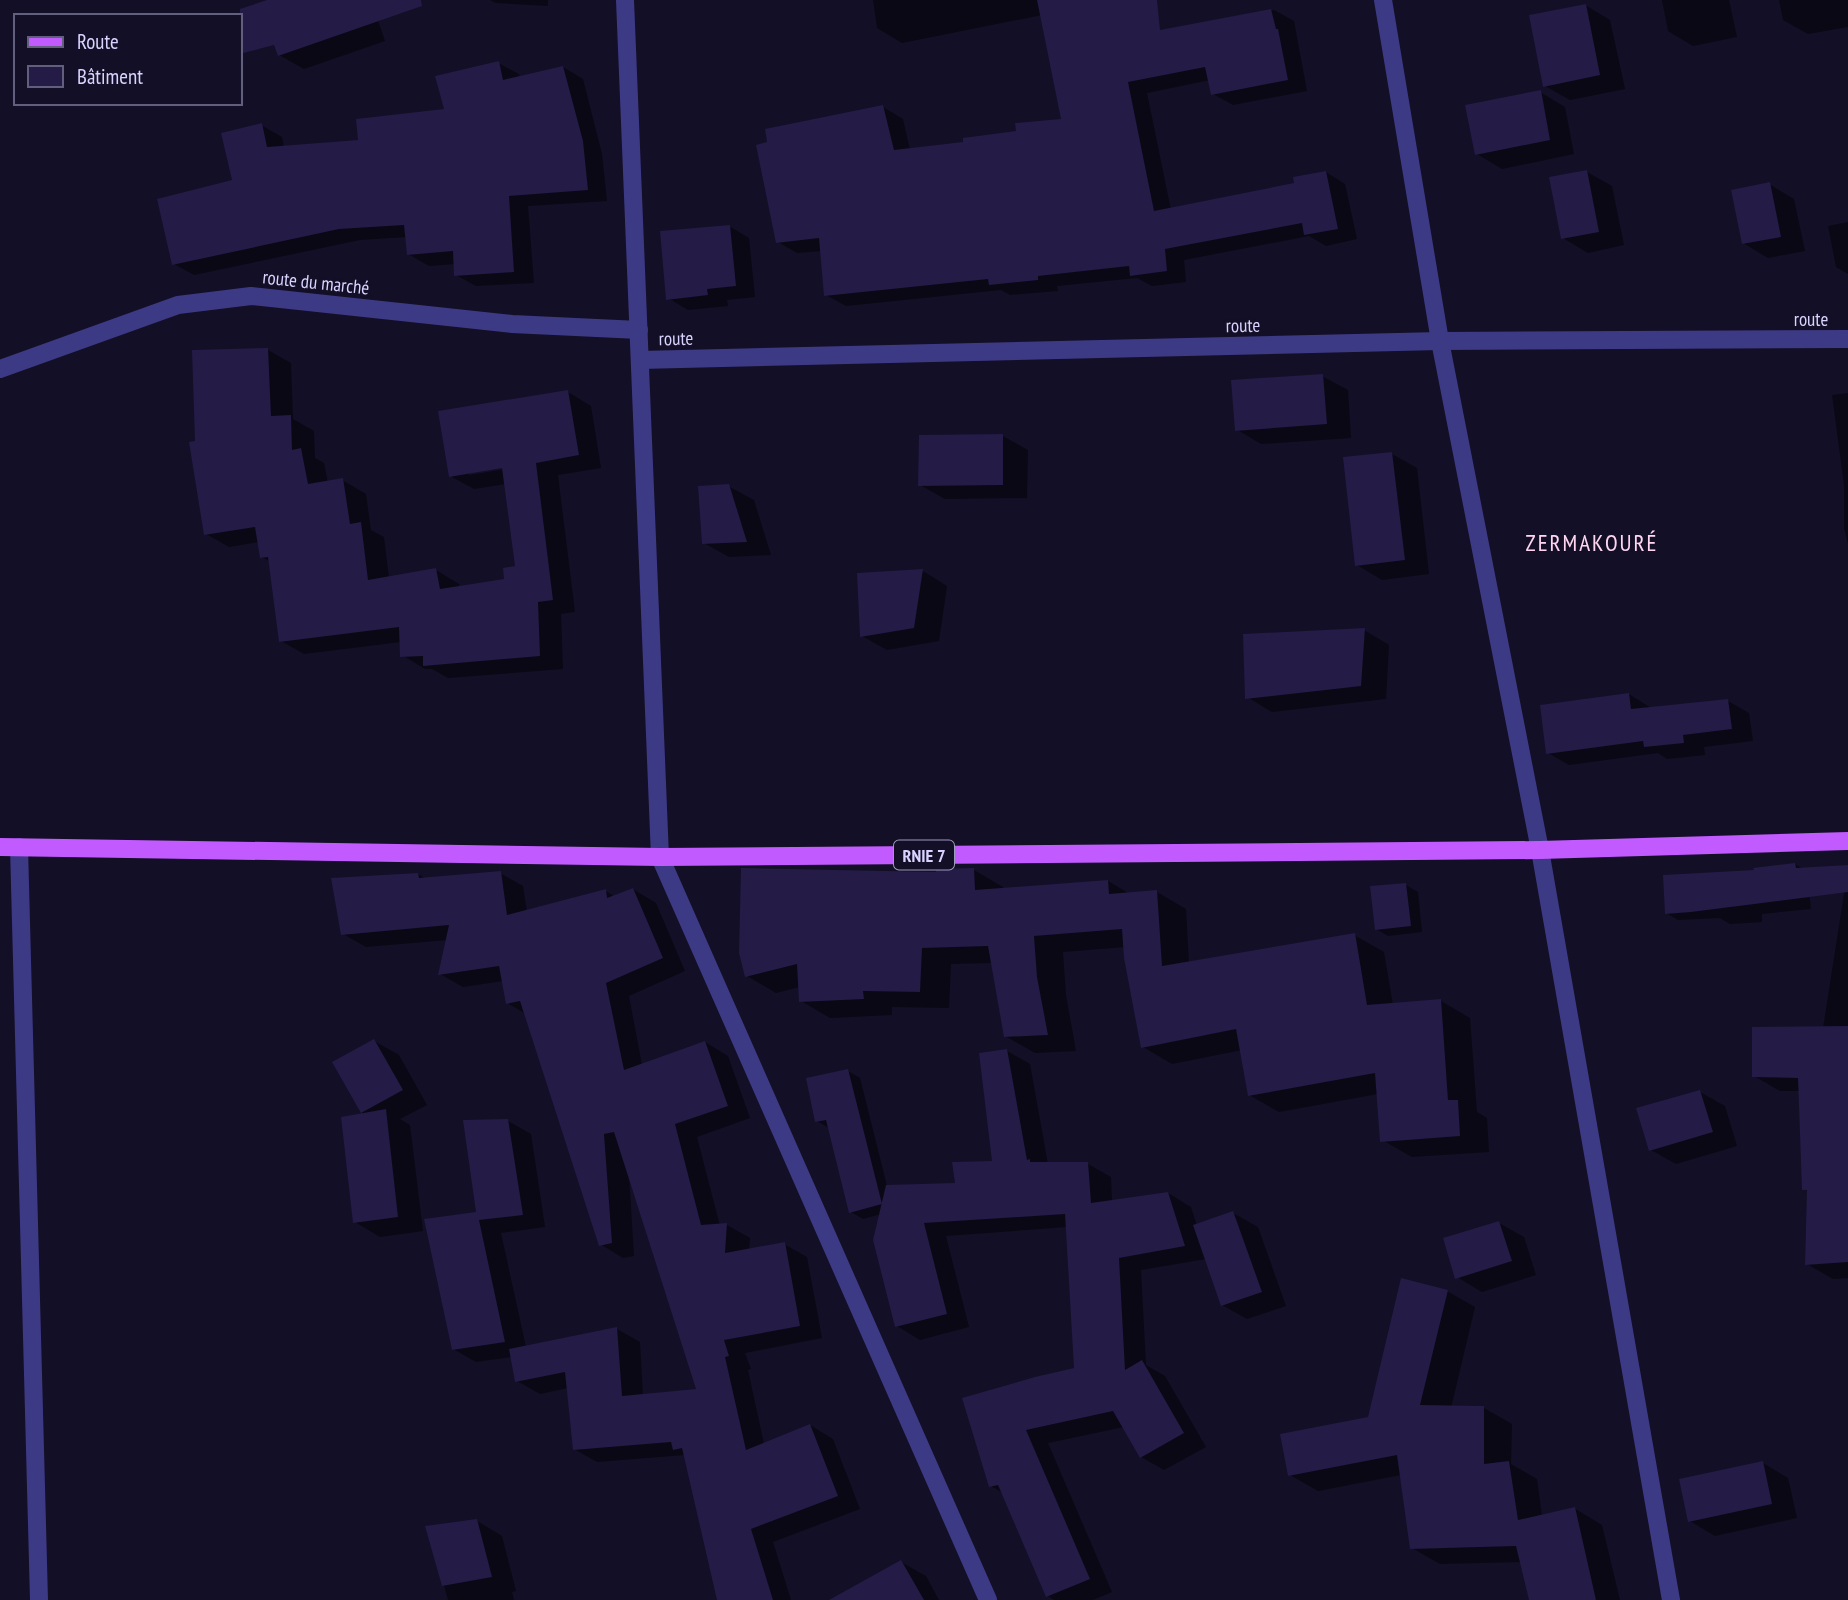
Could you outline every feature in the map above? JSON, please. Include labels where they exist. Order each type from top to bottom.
[{"type":"main road","name":"RNIE 7","points":[[0,847],[660,857],[1540,850],[1848,841]]},
{"type":"street","points":[[625,0],[660,857],[988,1600]]},
{"type":"street","points":[[1383,0],[1440,341],[1540,850],[1671,1600]]},
{"type":"street","name":"route du marché","points":[[0,369],[178,305],[251,296],[512,324],[639,330]]},
{"type":"street","name":"route","points":[[639,360],[1440,341],[1848,340]]},
{"type":"street","points":[[19,847],[39,1600]]},
{"type":"building","points":[[267,0],[421,0],[422,6],[278,56],[274,45],[242,53],[240,9]]},
{"type":"building","points":[[1037,0],[1157,0],[1160,30],[1271,9],[1278,29],[1288,80],[1211,95],[1205,67],[1128,82],[1154,211],[1294,183],[1293,177],[1326,171],[1338,229],[1304,235],[1302,223],[1165,249],[1167,271],[1130,276],[1129,266],[1038,276],[1038,280],[989,285],[988,279],[824,296],[819,238],[776,243],[756,145],[767,142],[765,129],[883,105],[894,150],[963,142],[963,138],[1016,131],[1015,123],[1061,119]]},
{"type":"building","points":[[1586,4],[1600,75],[1543,87],[1529,15]]},
{"type":"building","points":[[499,61],[503,80],[563,66],[583,141],[588,190],[509,196],[514,272],[454,276],[453,251],[407,255],[404,225],[339,229],[172,265],[157,199],[232,180],[221,133],[262,123],[267,147],[358,140],[356,119],[444,109],[435,76]]},
{"type":"building","points":[[1541,90],[1550,140],[1475,155],[1465,105]]},
{"type":"building","points":[[1587,170],[1599,232],[1561,239],[1549,177]]},
{"type":"building","points":[[1770,182],[1781,237],[1742,244],[1731,190]]},
{"type":"building","points":[[730,225],[736,286],[707,289],[708,295],[666,300],[660,231]]},
{"type":"building","points":[[268,348],[271,416],[291,415],[292,450],[301,448],[308,484],[343,478],[350,524],[361,522],[368,580],[436,568],[440,589],[504,579],[503,568],[515,566],[502,468],[449,477],[438,411],[568,390],[579,455],[536,463],[553,600],[538,602],[540,656],[423,666],[423,656],[400,657],[399,627],[279,642],[268,557],[260,558],[255,527],[204,535],[189,442],[195,441],[192,350]]},
{"type":"building","points":[[1323,374],[1327,424],[1235,431],[1231,380]]},
{"type":"building","points":[[1003,434],[1003,485],[918,486],[919,435]]},
{"type":"building","points":[[1392,452],[1405,560],[1355,566],[1343,457]]},
{"type":"building","points":[[729,484],[747,542],[702,544],[698,486]]},
{"type":"building","points":[[923,569],[914,628],[860,637],[857,573]]},
{"type":"building","points":[[1365,628],[1361,686],[1245,699],[1243,634]]},
{"type":"building","points":[[1629,693],[1631,709],[1728,699],[1732,729],[1683,735],[1684,743],[1644,747],[1643,741],[1546,754],[1540,705]]},
{"type":"building","points":[[1795,863],[1796,868],[1848,865],[1848,892],[1665,914],[1663,875],[1754,870],[1753,868]]},
{"type":"building","points":[[741,868],[936,872],[936,869],[974,868],[975,890],[1108,880],[1109,894],[1157,890],[1162,966],[1355,933],[1367,1005],[1441,999],[1448,1100],[1458,1100],[1460,1136],[1380,1142],[1375,1073],[1248,1096],[1236,1029],[1141,1048],[1124,958],[1122,929],[1034,936],[1037,977],[1048,1035],[1004,1037],[988,946],[922,948],[920,992],[863,991],[864,999],[799,1002],[797,964],[745,977],[739,953]]},
{"type":"building","points":[[501,871],[507,915],[606,889],[607,898],[633,888],[663,958],[606,983],[624,1070],[705,1041],[728,1106],[675,1124],[701,1225],[727,1223],[725,1253],[785,1242],[800,1326],[724,1340],[729,1356],[725,1357],[746,1450],[810,1424],[838,1496],[751,1529],[773,1600],[717,1600],[682,1448],[673,1450],[671,1442],[573,1450],[565,1372],[515,1382],[509,1349],[617,1327],[622,1396],[696,1389],[614,1132],[604,1134],[612,1243],[599,1246],[520,1001],[506,1004],[499,966],[438,975],[449,925],[341,935],[331,878],[418,873],[419,878]]},
{"type":"building","points":[[1406,883],[1411,926],[1375,930],[1370,886]]},
{"type":"building","points":[[1848,1026],[1848,1262],[1805,1265],[1807,1190],[1802,1190],[1798,1078],[1752,1077],[1752,1027]]},
{"type":"building","points":[[374,1039],[403,1090],[361,1113],[332,1062]]},
{"type":"building","points":[[1007,1049],[1027,1160],[1088,1162],[1091,1203],[1168,1192],[1185,1246],[1119,1258],[1125,1370],[1142,1360],[1184,1433],[1140,1458],[1113,1411],[1026,1430],[1090,1579],[1046,1597],[998,1485],[989,1487],[962,1398],[1074,1368],[1065,1214],[924,1223],[947,1314],[895,1327],[873,1240],[886,1185],[955,1183],[952,1162],[992,1161],[979,1053]]},
{"type":"building","points":[[848,1069],[882,1204],[849,1213],[826,1120],[815,1122],[806,1078]]},
{"type":"building","points":[[1700,1090],[1713,1132],[1649,1151],[1636,1108]]},
{"type":"building","points":[[386,1109],[398,1217],[353,1223],[341,1117]]},
{"type":"building","points":[[508,1119],[523,1215],[479,1220],[505,1342],[452,1350],[424,1219],[476,1212],[463,1120]]},
{"type":"building","points":[[1233,1211],[1262,1292],[1221,1306],[1193,1225]]},
{"type":"building","points":[[1499,1221],[1512,1261],[1455,1279],[1443,1238]]},
{"type":"building","points":[[1401,1278],[1448,1290],[1420,1405],[1484,1406],[1484,1464],[1509,1461],[1518,1520],[1575,1507],[1596,1600],[1529,1600],[1516,1546],[1410,1549],[1397,1455],[1288,1476],[1280,1434],[1368,1417]]},
{"type":"building","points":[[1763,1461],[1772,1504],[1688,1522],[1679,1479]]},
{"type":"building","points":[[477,1519],[492,1577],[442,1586],[425,1526]]},
{"type":"building","points":[[901,1560],[924,1600],[829,1600]]},
{"type":"district","name":"ZERMAKOURÉ","points":[[1592,542]]}]
